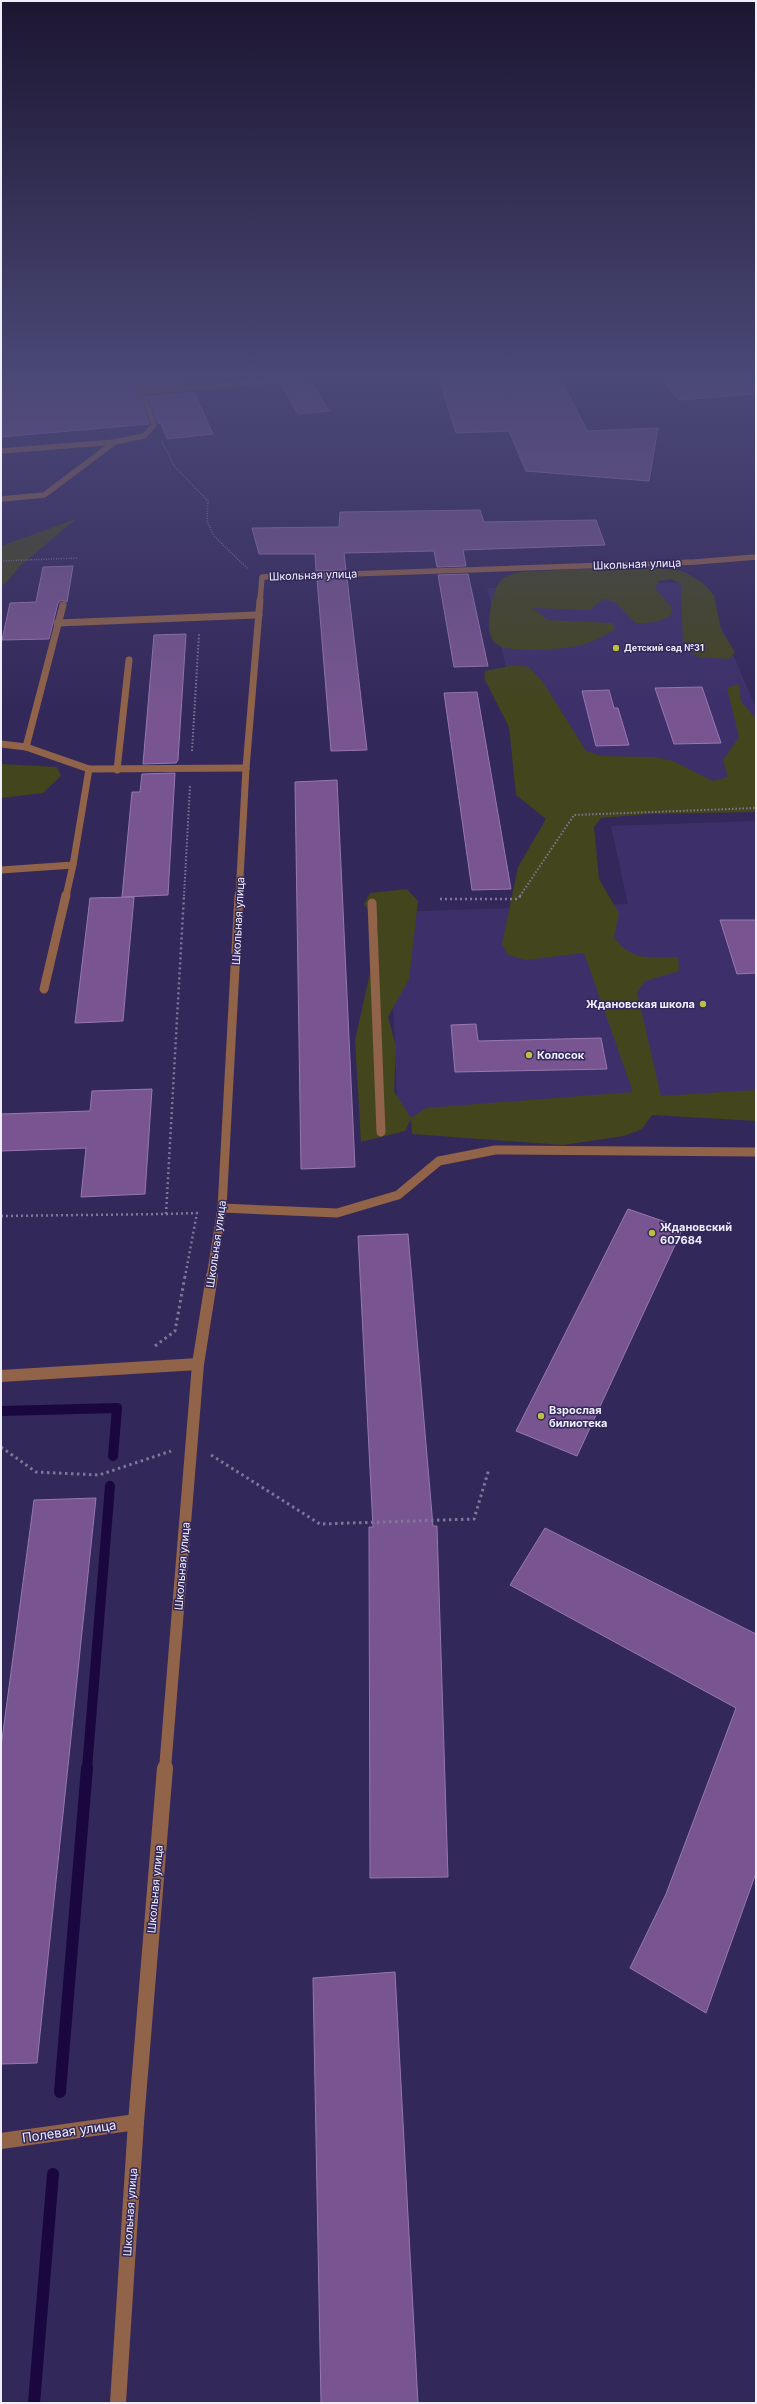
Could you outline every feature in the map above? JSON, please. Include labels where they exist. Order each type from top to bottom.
[{"type":"street","points":[[1,499],[44,495],[57,485]]},
{"type":"street","name":"Школьная улица","points":[[118,2403],[136,2122],[198,1364],[222,1208],[246,768],[262,577],[695,562],[756,557]]},
{"type":"street","points":[[26,747],[57,623],[63,605]]},
{"type":"street","points":[[57,623],[259,615]]},
{"type":"street","points":[[117,770],[129,660]]},
{"type":"street","points":[[1,744],[26,747],[89,769],[246,768]]},
{"type":"street","points":[[44,989],[73,865],[89,769]]},
{"type":"street","points":[[1,870],[73,865]]},
{"type":"street","points":[[372,903],[381,1132]]},
{"type":"street","points":[[222,1208],[337,1213],[398,1195],[439,1161],[495,1150],[756,1152]]},
{"type":"street","points":[[1,1376],[198,1364]]},
{"type":"street","name":"Полевая улица","points":[[1,2141],[136,2122]]},
{"type":"path","points":[[193,485],[208,501],[207,521],[214,536],[246,567],[262,577]]},
{"type":"path","points":[[1,561],[78,558]]},
{"type":"path","points":[[166,1214],[200,618]]},
{"type":"path","points":[[440,899],[518,899],[574,815],[756,808]]},
{"type":"path","points":[[1,1216],[197,1213],[175,1331],[150,1349]]},
{"type":"path","points":[[1,1447],[36,1472],[99,1475],[192,1443],[320,1524],[474,1519],[489,1469]]},
{"type":"shaded area","name":"Детский сад №31","points":[[702,582],[756,708],[756,796],[539,802],[487,588]]},
{"type":"shaded area","points":[[756,821],[756,1105],[398,1121],[389,912],[628,904],[611,826]]},
{"type":"green space","points":[[76,519],[20,566],[6,583],[1,586],[1,546]]},
{"type":"green space","points":[[639,566],[682,571],[702,582],[714,595],[721,630],[735,652],[729,659],[698,657],[683,645],[681,584],[671,579],[659,581],[655,588],[672,608],[671,615],[658,621],[649,623],[635,623],[615,602],[603,599],[590,610],[533,608],[548,620],[613,623],[615,630],[589,643],[566,648],[525,650],[502,647],[495,643],[491,638],[489,622],[491,604],[499,582],[506,576],[521,572]]},
{"type":"green space","points":[[515,665],[529,667],[543,682],[586,751],[602,756],[655,757],[673,761],[713,781],[728,777],[723,760],[739,737],[727,688],[739,684],[741,701],[756,719],[756,812],[649,814],[601,818],[594,827],[599,879],[619,913],[614,937],[628,951],[635,954],[650,957],[678,957],[679,971],[645,981],[637,992],[661,1096],[756,1090],[756,1121],[652,1115],[642,1129],[624,1136],[563,1145],[412,1134],[411,1119],[405,1131],[361,1142],[355,1040],[378,937],[378,925],[364,904],[370,893],[407,889],[418,901],[409,979],[388,1017],[396,1046],[394,1091],[411,1118],[426,1108],[633,1092],[584,953],[526,960],[508,955],[502,944],[518,867],[546,819],[516,795],[509,727],[484,678],[485,671]]},
{"type":"green space","points":[[1,764],[57,767],[61,776],[43,793],[1,798]]},
{"type":"building","points":[[480,510],[484,522],[596,520],[605,545],[463,550],[466,566],[437,567],[434,551],[344,553],[346,570],[316,571],[315,554],[259,554],[252,528],[339,527],[340,512]]},
{"type":"building","points":[[73,566],[67,602],[62,600],[58,603],[49,639],[2,640],[10,603],[36,602],[43,567]]},
{"type":"building","points":[[468,574],[488,666],[454,667],[438,575]]},
{"type":"building","points":[[347,578],[367,750],[331,751],[317,579]]},
{"type":"building","points":[[186,634],[178,760],[176,763],[143,764],[154,635]]},
{"type":"building","points":[[702,687],[721,743],[674,744],[655,688]]},
{"type":"building","points":[[609,690],[614,708],[618,708],[629,745],[596,746],[582,691]]},
{"type":"building","points":[[477,692],[511,889],[472,890],[444,693]]},
{"type":"building","points":[[175,773],[168,895],[122,897],[132,792],[140,792],[142,774]]},
{"type":"building","points":[[337,780],[355,1167],[301,1169],[295,782]]},
{"type":"building","points":[[134,897],[123,1021],[75,1023],[90,898]]},
{"type":"building","points":[[720,920],[756,920],[756,973],[737,974]]},
{"type":"building","name":"Колосок","points":[[476,1024],[478,1041],[601,1038],[607,1069],[455,1072],[451,1025]]},
{"type":"building","points":[[152,1089],[145,1194],[81,1197],[86,1148],[1,1151],[1,1114],[90,1111],[92,1091]]},
{"type":"building","points":[[628,1209],[683,1228],[577,1456],[516,1431]]},
{"type":"building","points":[[408,1234],[433,1526],[437,1526],[448,1877],[370,1878],[369,1527],[373,1527],[358,1236]]},
{"type":"building","points":[[96,1498],[37,2063],[1,2064],[1,1747],[34,1500]]},
{"type":"building","points":[[545,1528],[756,1634],[756,1873],[706,2013],[630,1968],[666,1894],[736,1708],[510,1585]]},
{"type":"building","points":[[395,1972],[418,2403],[321,2403],[313,1978]]},
{"type":"waterway","points":[[1,1411],[117,1408],[113,1456]]},
{"type":"waterway","points":[[87,1769],[110,1486]]},
{"type":"waterway","points":[[60,2092],[87,1768]]},
{"type":"waterway","points":[[34,2403],[53,2174]]},
{"type":"place","name":"Детский сад №31","points":[[616,648]]},
{"type":"place","name":"Ждановская школа","points":[[703,1004]]},
{"type":"place","name":"Колосок","points":[[529,1055]]},
{"type":"place","name":"Ждановский 607684","points":[[652,1233]]},
{"type":"place","name":"Взрослая билиотека","points":[[541,1416]]}]
